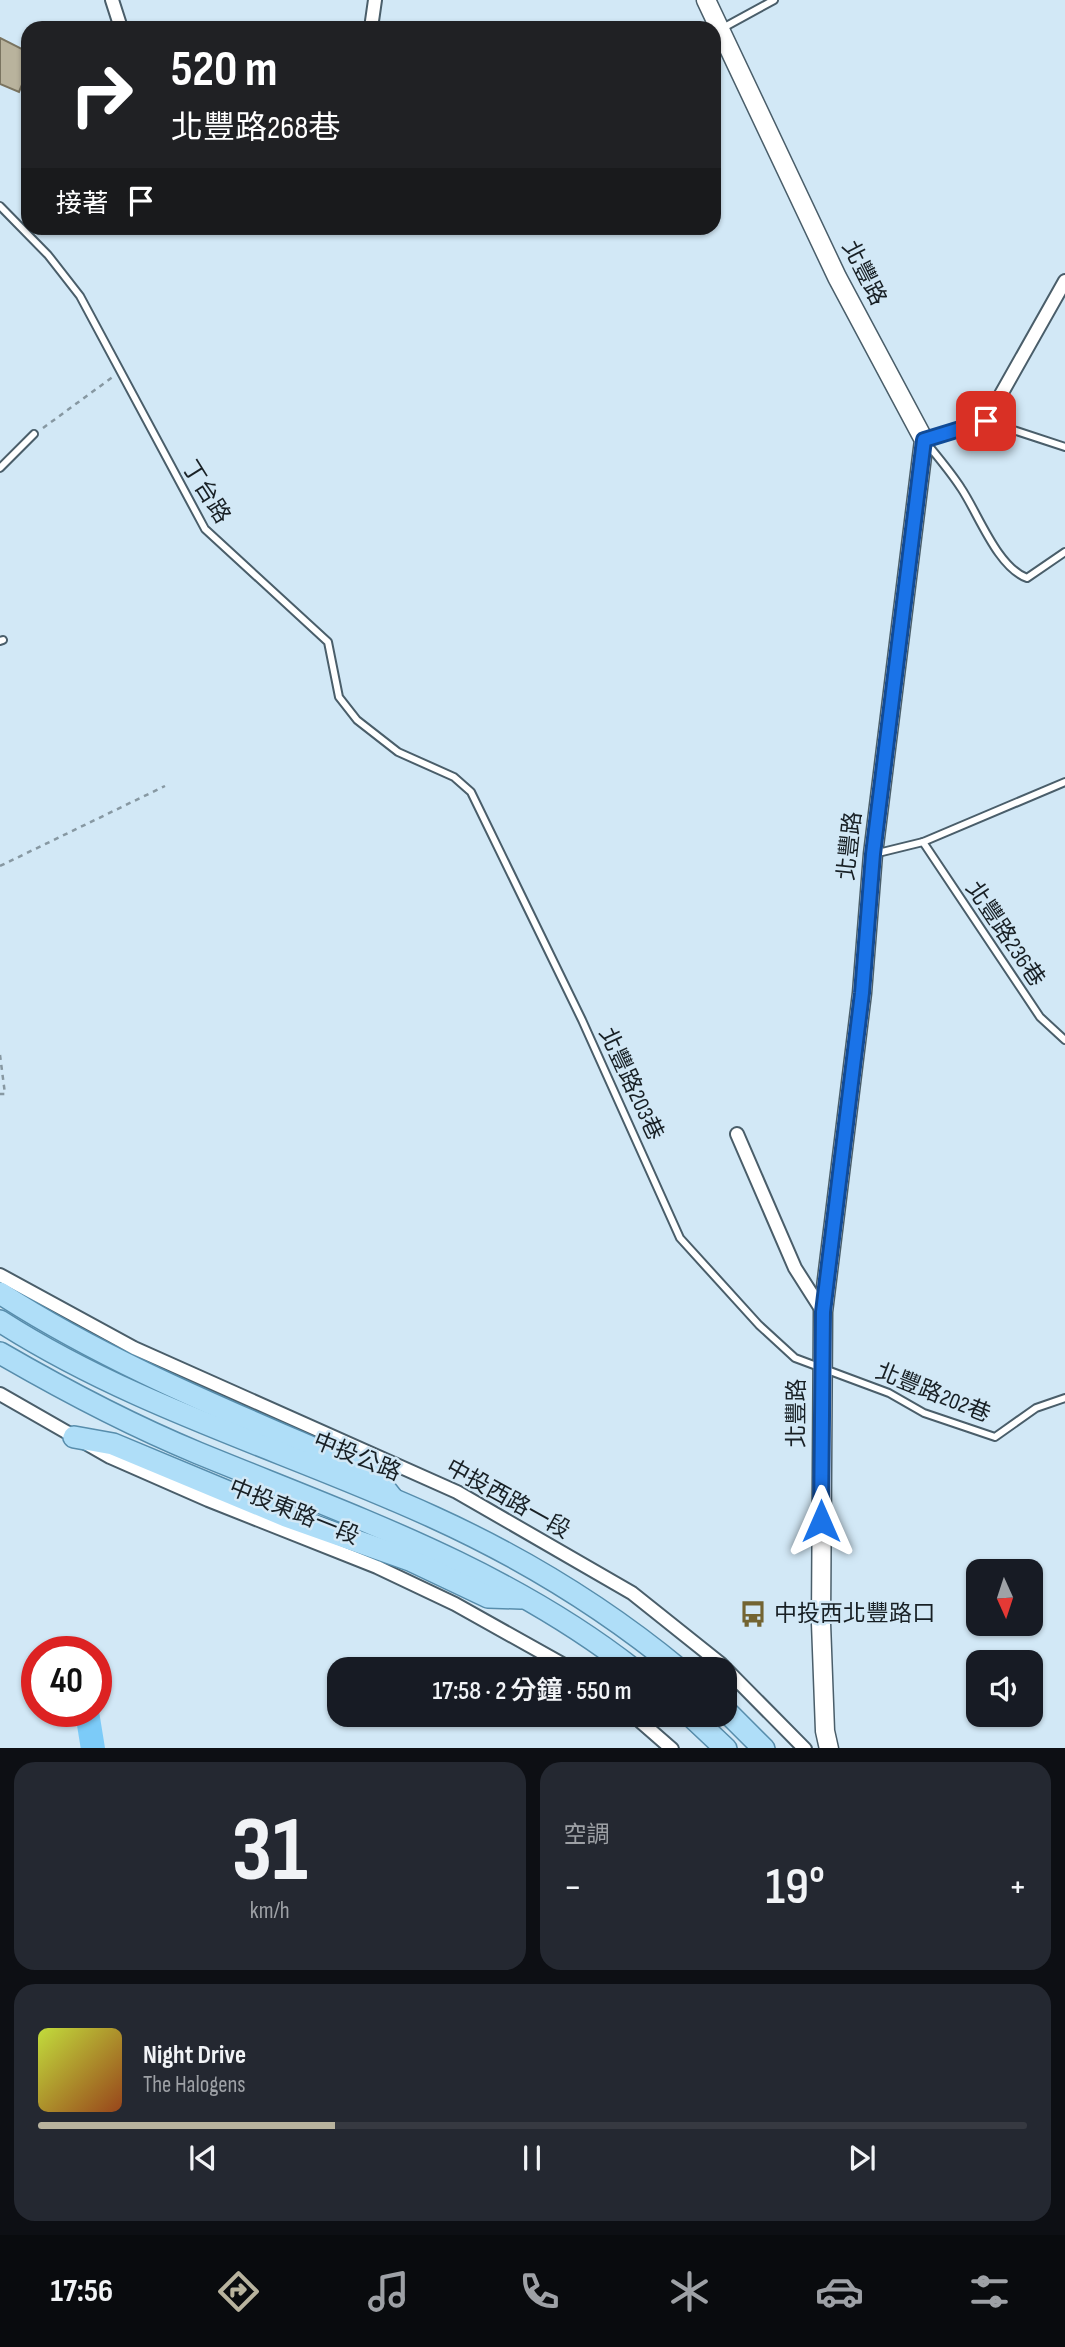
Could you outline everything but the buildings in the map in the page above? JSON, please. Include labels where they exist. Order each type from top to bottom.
[{"type":"main road","points":[[0,1293],[68,1333],[153,1376],[374,1475],[394,1500]]},
{"type":"main road","name":"中投公路","points":[[0,1321],[157,1403],[394,1500],[525,1563],[641,1639],[664,1657]]},
{"type":"main road","points":[[0,1353],[127,1421],[443,1554],[526,1598],[614,1657]]},
{"type":"main road","points":[[74,1437],[113,1444],[286,1516],[410,1560],[488,1597],[526,1598]]},
{"type":"main road","points":[[737,1722],[764,1748]]},
{"type":"main road","points":[[703,1727],[726,1748]]},
{"type":"street","points":[[112,0],[119,21]]},
{"type":"street","points":[[372,21],[375,0]]},
{"type":"street","name":"北豐路","points":[[706,0],[715,21]]},
{"type":"street","name":"北豐路","points":[[721,34],[837,277],[924,440],[873,854],[862,993],[823,1312],[821,1623],[825,1731],[829,1748]]},
{"type":"street","points":[[986,421],[1065,281]]},
{"type":"street","points":[[737,1134],[795,1268],[823,1312]]},
{"type":"street","name":"中投西路一段","points":[[0,1275],[134,1348],[457,1492],[632,1593],[721,1664],[805,1748]]},
{"type":"street","name":"中投東路一段","points":[[0,1394],[110,1457],[208,1500],[388,1572],[455,1604],[550,1657]]},
{"type":"street","points":[[647,1727],[672,1748]]},
{"type":"lane","points":[[721,29],[774,0]]},
{"type":"lane","name":"丁台路","points":[[0,206],[21,227]]},
{"type":"lane","name":"丁台路","points":[[28,235],[80,296],[205,529],[328,642],[339,698],[351,712],[398,752],[454,777]]},
{"type":"lane","points":[[1065,447],[986,421],[924,440],[959,485],[990,541],[1020,575],[1027,578],[1065,552]]},
{"type":"lane","points":[[0,468],[34,434]]},
{"type":"lane","name":"北豐路203巷","points":[[454,777],[471,792],[499,847],[640,1145],[680,1238],[758,1325],[794,1358],[821,1367]]},
{"type":"lane","points":[[873,854],[923,842],[1065,782]]},
{"type":"lane","name":"北豐路236巷","points":[[923,842],[1040,1017],[1065,1040]]},
{"type":"lane","name":"北豐路202巷","points":[[821,1367],[889,1394],[924,1413],[995,1437],[1036,1408],[1065,1398]]},
{"type":"path","points":[[34,434],[120,372]]},
{"type":"path","points":[[0,866],[165,786]]},
{"type":"path","points":[[0,1055],[5,1094],[0,1094]]},
{"type":"waterway","points":[[89,1727],[93,1748]]},
{"type":"place","name":"中投西北豐路口","points":[[753,1614]]},
{"type":"route","points":[[821,1521],[823,1312],[862,993],[873,854],[907,596],[924,440],[986,421]]}]
